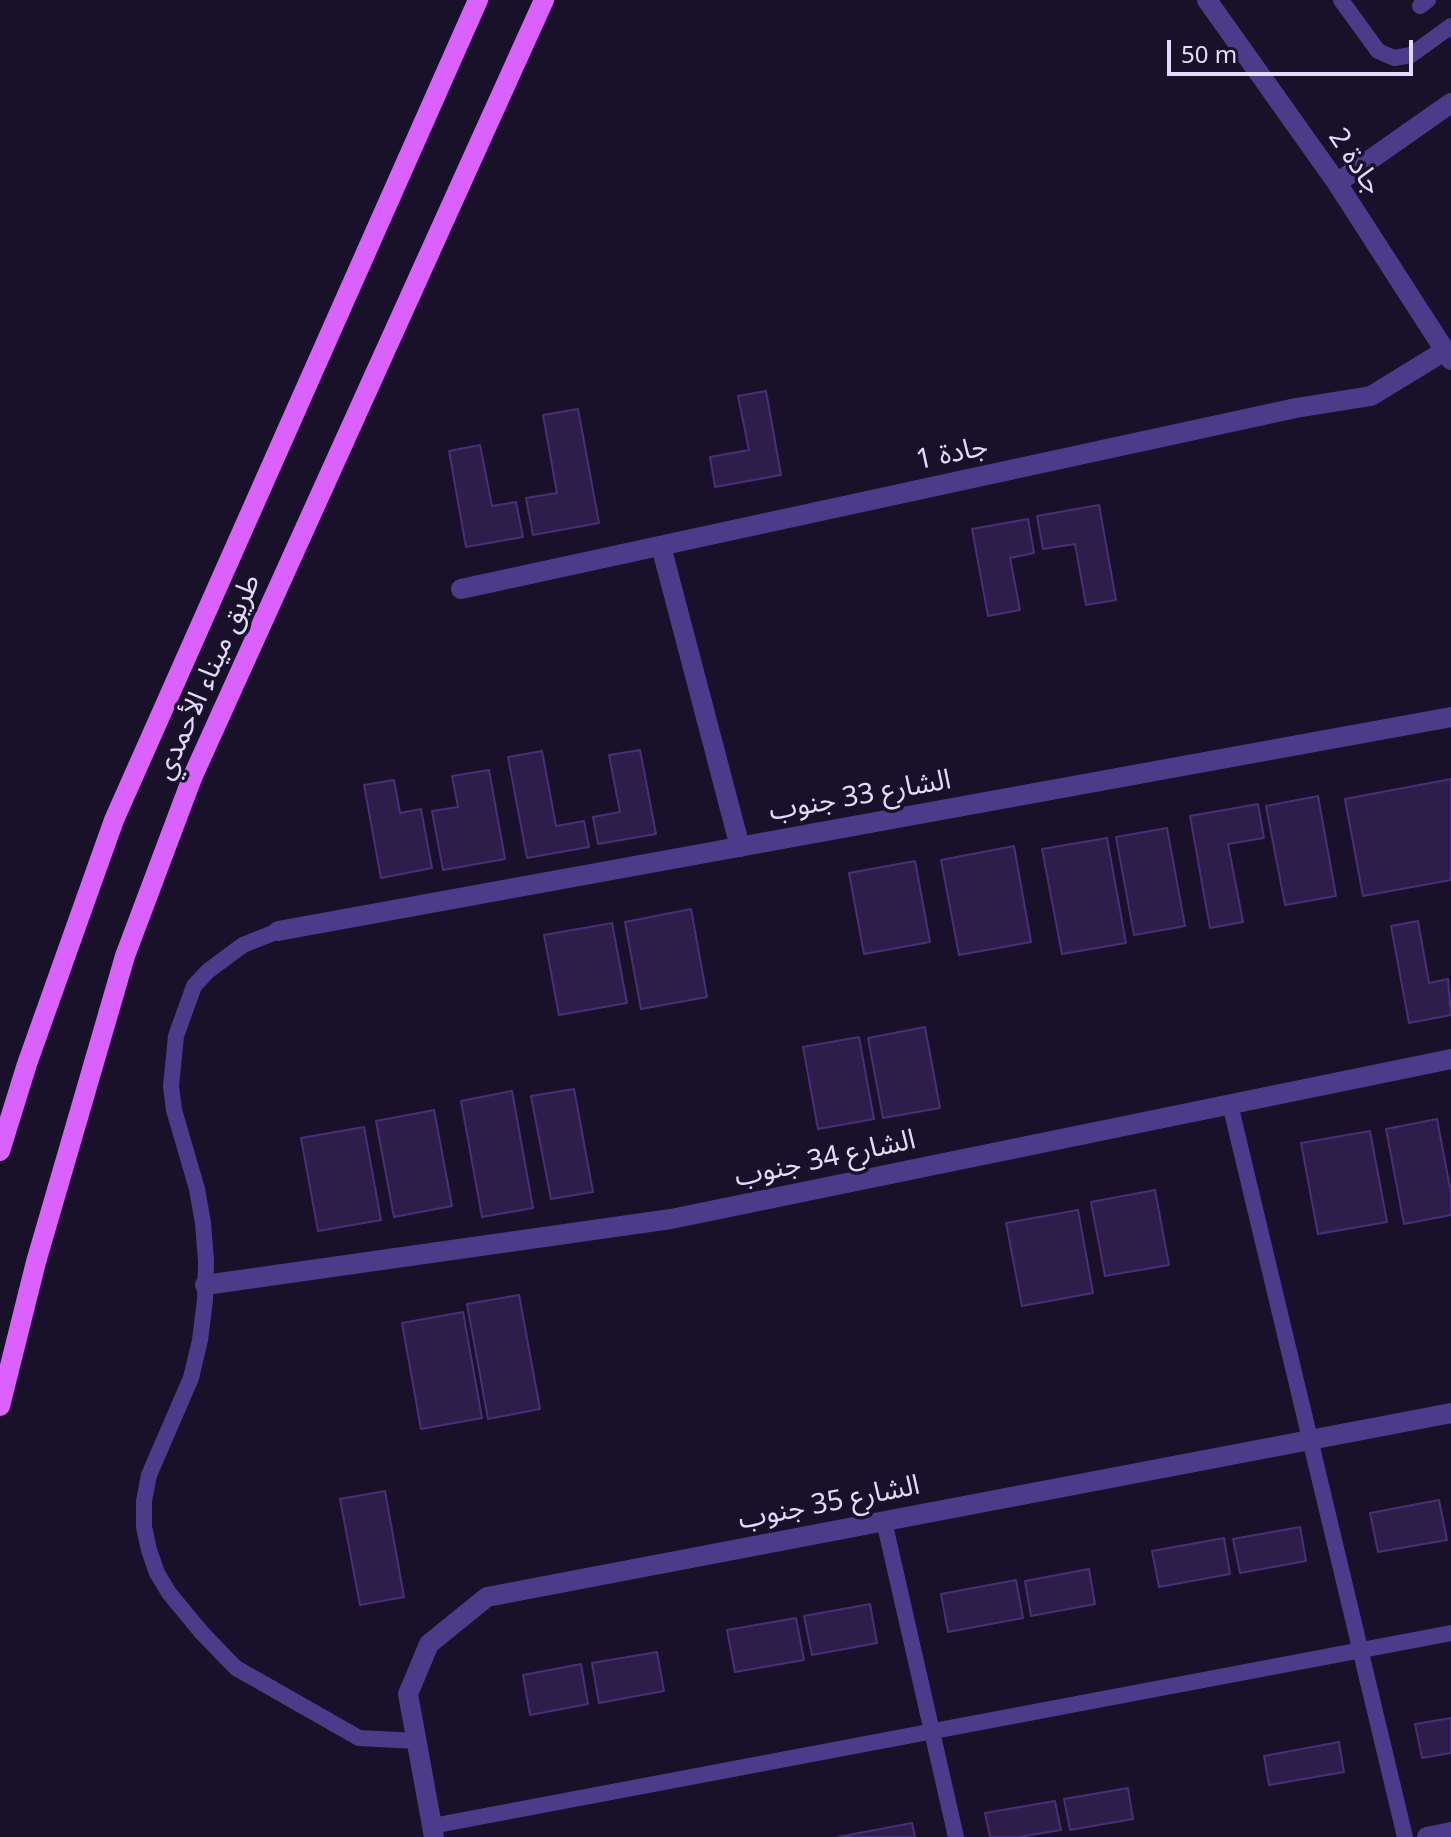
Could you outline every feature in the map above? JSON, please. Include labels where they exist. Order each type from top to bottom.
[{"type":"main road","name":"طريق ميناء الأحمدي","points":[[0,1151],[27,1064],[114,820],[478,0]]},
{"type":"main road","name":"طريق ميناء الأحمدي","points":[[0,1406],[36,1262],[125,956],[192,778],[544,0]]},
{"type":"street","name":"جادة 2","points":[[1207,0],[1337,183],[1448,355]]},
{"type":"street","points":[[1337,183],[1451,103]]},
{"type":"street","name":"جادة 1","points":[[461,589],[1296,408],[1371,396],[1448,355]]},
{"type":"street","points":[[661,546],[740,847]]},
{"type":"street","name":"الشارع 33 جنوب","points":[[278,931],[1451,717]]},
{"type":"street","name":"الشارع 34 جنوب","points":[[205,1285],[671,1219],[1451,1059]]},
{"type":"street","name":"الشارع 35 جنوب","points":[[433,1831],[408,1694],[429,1644],[487,1597],[1451,1413]]},
{"type":"street","points":[[1427,1837],[1451,1832]]},
{"type":"lane","points":[[1341,0],[1378,51],[1394,58],[1411,55],[1451,26]]},
{"type":"lane","points":[[278,931],[243,945],[208,971],[194,986],[176,1036],[171,1086],[174,1110],[197,1189],[203,1223],[205,1285],[200,1340],[191,1378],[153,1463],[144,1501],[144,1527],[157,1573],[169,1593],[236,1668],[359,1738],[417,1741]]},
{"type":"lane","points":[[1230,1104],[1405,1837]]},
{"type":"lane","points":[[884,1521],[956,1837]]},
{"type":"lane","points":[[433,1831],[932,1731],[1451,1633]]},
{"type":"building","points":[[766,391],[781,475],[715,487],[710,457],[749,450],[738,396]]},
{"type":"building","points":[[578,409],[599,523],[533,535],[526,498],[557,493],[543,415]]},
{"type":"building","points":[[480,445],[492,506],[516,502],[523,537],[466,547],[449,451]]},
{"type":"building","points":[[1099,505],[1116,600],[1086,605],[1075,544],[1043,549],[1037,516]]},
{"type":"building","points":[[1028,519],[1034,553],[1010,558],[1020,610],[988,616],[972,529]]},
{"type":"building","points":[[640,750],[656,834],[598,844],[593,817],[620,812],[609,755]]},
{"type":"building","points":[[542,751],[556,826],[584,821],[589,847],[527,858],[508,757]]},
{"type":"building","points":[[489,770],[505,859],[443,870],[432,811],[458,807],[452,776]]},
{"type":"building","points":[[1451,779],[1451,880],[1363,896],[1345,799]]},
{"type":"building","points":[[394,780],[400,813],[421,809],[432,868],[381,878],[364,785]]},
{"type":"building","points":[[1318,796],[1336,896],[1285,905],[1266,806]]},
{"type":"building","points":[[1258,804],[1264,838],[1228,844],[1243,922],[1210,928],[1190,816]]},
{"type":"building","points":[[1167,828],[1185,926],[1134,935],[1116,837]]},
{"type":"building","points":[[1107,838],[1126,943],[1062,954],[1042,849]]},
{"type":"building","points":[[1014,846],[1031,942],[959,955],[941,860]]},
{"type":"building","points":[[915,861],[930,942],[864,954],[849,873]]},
{"type":"building","points":[[691,909],[707,997],[641,1009],[625,922]]},
{"type":"building","points":[[1418,921],[1429,983],[1448,979],[1451,1015],[1409,1023],[1391,926]]},
{"type":"building","points":[[612,923],[627,1003],[559,1015],[544,935]]},
{"type":"building","points":[[925,1027],[940,1108],[883,1118],[868,1038]]},
{"type":"building","points":[[859,1037],[874,1119],[818,1129],[803,1047]]},
{"type":"building","points":[[574,1089],[593,1192],[551,1199],[531,1096]]},
{"type":"building","points":[[512,1091],[533,1208],[482,1217],[461,1101]]},
{"type":"building","points":[[434,1110],[452,1206],[394,1217],[376,1121]]},
{"type":"building","points":[[1437,1119],[1451,1193],[1451,1215],[1404,1224],[1386,1129]]},
{"type":"building","points":[[364,1127],[381,1220],[318,1231],[301,1138]]},
{"type":"building","points":[[1370,1131],[1387,1222],[1318,1234],[1301,1143]]},
{"type":"building","points":[[1155,1190],[1169,1265],[1105,1276],[1091,1202]]},
{"type":"building","points":[[1078,1210],[1093,1293],[1022,1306],[1006,1223]]},
{"type":"building","points":[[519,1295],[540,1409],[488,1419],[467,1304]]},
{"type":"building","points":[[463,1312],[482,1418],[421,1429],[402,1323]]},
{"type":"building","points":[[385,1491],[404,1597],[360,1605],[340,1499]]},
{"type":"building","points":[[1439,1500],[1447,1540],[1378,1552],[1370,1513]]},
{"type":"building","points":[[1300,1527],[1306,1561],[1240,1573],[1233,1539]]},
{"type":"building","points":[[1224,1538],[1230,1574],[1159,1587],[1152,1551]]},
{"type":"building","points":[[1089,1569],[1095,1604],[1031,1616],[1025,1581]]},
{"type":"building","points":[[1016,1580],[1023,1618],[948,1632],[941,1594]]},
{"type":"building","points":[[870,1604],[877,1643],[812,1655],[804,1616]]},
{"type":"building","points":[[796,1618],[804,1660],[735,1672],[727,1630]]},
{"type":"building","points":[[657,1652],[664,1691],[599,1703],[592,1663]]},
{"type":"building","points":[[581,1664],[588,1704],[530,1715],[523,1675]]},
{"type":"building","points":[[1451,1718],[1451,1753],[1422,1758],[1415,1724]]},
{"type":"building","points":[[1339,1742],[1344,1772],[1269,1785],[1264,1756]]},
{"type":"building","points":[[1128,1788],[1133,1819],[1070,1830],[1064,1799]]},
{"type":"building","points":[[1055,1801],[1061,1830],[1019,1837],[990,1837],[985,1813]]},
{"type":"building","points":[[912,1823],[915,1837],[838,1837]]}]
